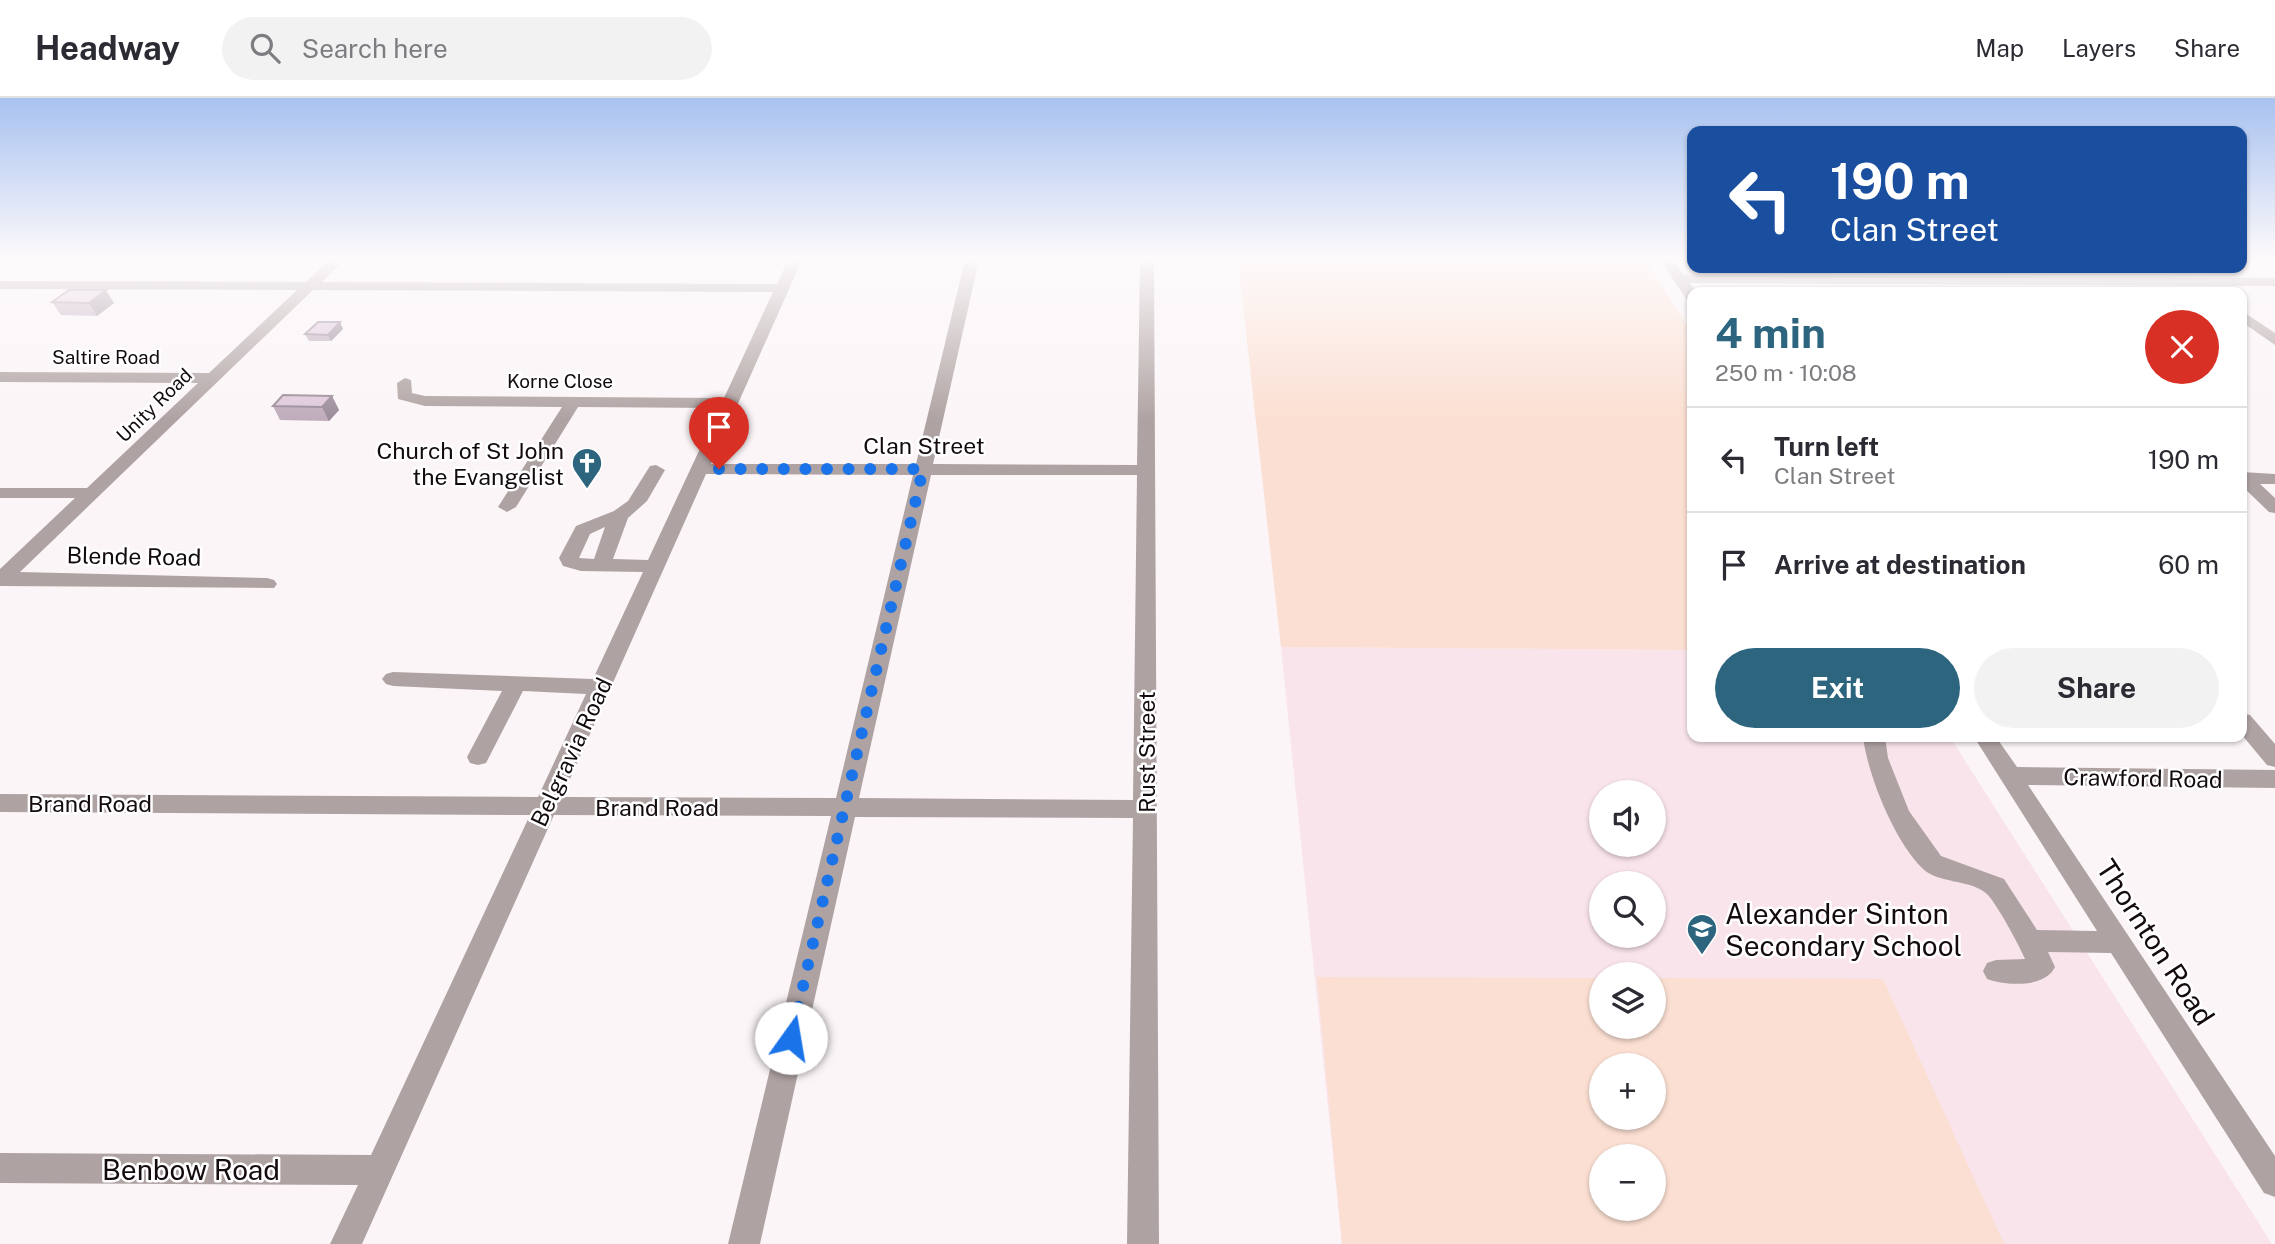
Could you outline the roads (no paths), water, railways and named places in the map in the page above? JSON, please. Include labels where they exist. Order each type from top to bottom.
[{"type":"street","name":"Unity Road","points":[[1,579],[280,313]]},
{"type":"street","name":"Belgravia Road","points":[[346,1244],[770,313]]},
{"type":"street","points":[[744,1244],[959,313]]},
{"type":"street","name":"Rust Street","points":[[1143,1244],[1147,313]]},
{"type":"street","points":[[2247,319],[2275,340]]},
{"type":"street","name":"Saltire Road","points":[[0,377],[213,378]]},
{"type":"street","name":"Korne Close","points":[[405,383],[404,396],[425,401],[730,403]]},
{"type":"street","points":[[507,507],[572,402]]},
{"type":"street","name":"Clan Street","points":[[701,468],[1147,470]]},
{"type":"street","points":[[656,470],[642,499],[619,517],[583,530],[569,555],[570,562],[575,565],[656,566]]},
{"type":"street","points":[[2247,478],[2275,479]]},
{"type":"street","points":[[2247,483],[2275,508]]},
{"type":"street","points":[[0,493],[92,493]]},
{"type":"street","points":[[601,565],[619,517]]},
{"type":"street","name":"Blende Road","points":[[1,579],[267,584]]},
{"type":"street","points":[[393,679],[601,687]]},
{"type":"street","points":[[478,757],[516,684]]},
{"type":"street","points":[[2247,727],[2275,759]]},
{"type":"street","points":[[1875,742],[1877,758],[1899,815],[1932,863],[1994,886],[2030,942],[2042,967],[2038,970],[1996,971]]},
{"type":"street","name":"Thornton Road","points":[[1988,742],[2275,1182]]},
{"type":"street","name":"Crawford Road","points":[[2011,776],[2275,779]]},
{"type":"street","name":"Brand Road","points":[[0,803],[1146,809]]},
{"type":"street","points":[[2030,942],[2118,942]]},
{"type":"street","name":"Benbow Road","points":[[0,1168],[382,1170]]},
{"type":"place","name":"Church of St John the Evangelist","points":[[587,490]]},
{"type":"place","name":"Alexander Sinton Secondary School","points":[[1702,956]]}]
